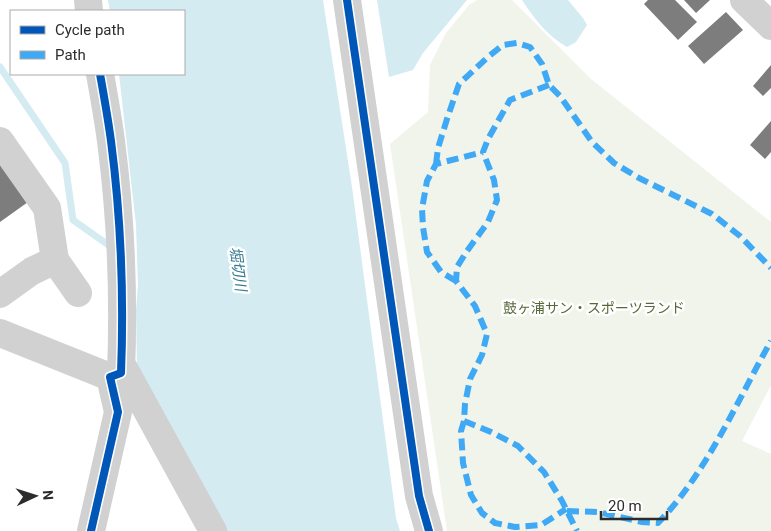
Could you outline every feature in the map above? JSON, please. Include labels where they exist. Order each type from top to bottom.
[{"type":"street","points":[[347,0],[419,496],[428,531]]},
{"type":"street","points":[[744,0],[771,26]]},
{"type":"street","points":[[91,531],[118,412],[116,370],[123,308],[118,216],[111,143],[100,75]]},
{"type":"street","points":[[0,141],[47,208],[55,260],[78,293]]},
{"type":"street","points":[[0,294],[32,271],[55,260]]},
{"type":"street","points":[[0,333],[116,370],[213,531]]},
{"type":"green space","name":"鼓ヶ浦サン・スポーツランド","points":[[477,0],[512,0],[591,79],[771,222],[771,385],[742,441],[771,454],[771,531],[447,531],[390,144],[428,112],[430,65],[446,33],[469,5]]},
{"type":"water","name":"堀切川","points":[[108,0],[323,0],[352,187],[396,518],[400,531],[223,531],[137,372],[136,310],[138,285],[136,225],[119,75],[185,75],[185,10],[110,10]]},
{"type":"water","points":[[377,0],[467,0],[423,53],[413,70],[389,77]]},
{"type":"water","points":[[522,0],[568,0],[587,25],[576,42],[567,47],[547,32]]},
{"type":"building","points":[[648,0],[675,0],[697,22],[678,40],[644,4]]},
{"type":"building","points":[[684,0],[710,0],[696,13]]},
{"type":"building","points":[[726,12],[743,30],[704,64],[688,46]]},
{"type":"building","points":[[771,65],[771,88],[763,96],[753,86]]},
{"type":"building","points":[[771,121],[771,152],[765,159],[750,145]]},
{"type":"building","points":[[0,161],[28,202],[0,222]]},
{"type":"waterway","points":[[0,67],[65,163],[73,220],[114,249]]},
{"type":"marked path","points":[[436,164],[438,148],[459,84],[503,45],[517,43],[530,47],[542,64],[549,85],[560,96],[592,142],[614,163],[639,178],[712,214],[740,236],[771,268]]},
{"type":"marked path","points":[[549,85],[510,100],[488,139],[483,152],[494,180],[497,200],[488,222],[457,267],[456,281],[475,306],[487,334],[482,355],[470,379],[461,431],[463,463],[471,495],[482,513],[495,523],[515,527],[541,525],[566,509]]},
{"type":"marked path","points":[[456,281],[441,272],[427,252],[422,209],[427,181],[436,164],[483,152]]},
{"type":"marked path","points":[[567,511],[598,512],[642,522],[658,523],[676,503],[706,459],[771,341]]},
{"type":"marked path","points":[[464,421],[518,446],[544,472],[562,501],[577,531]]},
{"type":"cycle path","points":[[347,0],[419,496],[429,531]]},
{"type":"cycle path","points":[[91,531],[118,412],[110,377],[121,373],[122,344],[122,286],[117,199],[111,141],[100,75]]}]
